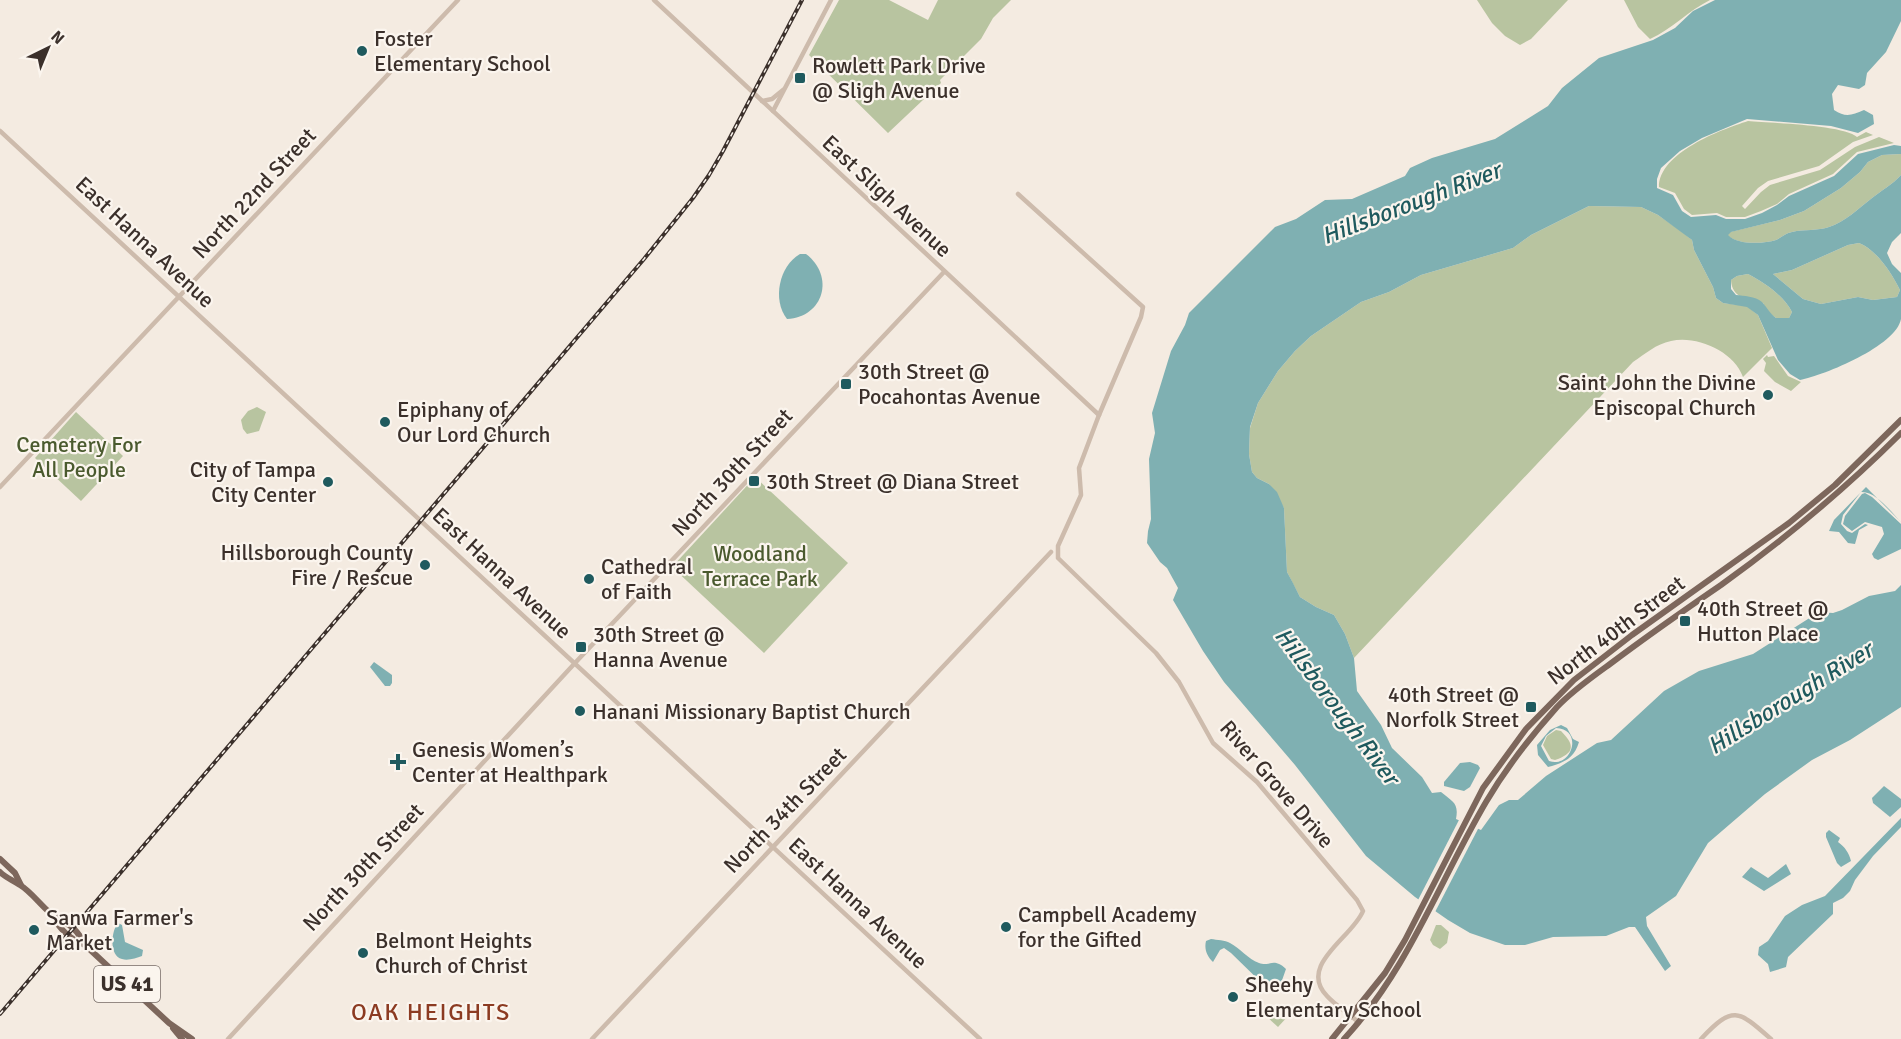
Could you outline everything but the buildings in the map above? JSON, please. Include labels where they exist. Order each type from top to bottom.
[{"type":"main road","name":"North 40th Street","points":[[1332,1039],[1384,973],[1417,915],[1482,788],[1526,729],[1568,686],[1632,635],[1789,523],[1835,485],[1901,420]]},
{"type":"main road","name":"North 40th Street","points":[[1344,1039],[1390,982],[1473,824],[1505,771],[1559,705],[1634,646],[1797,528],[1901,433]]},
{"type":"main road","name":"US 41","points":[[0,859],[15,873],[21,885]]},
{"type":"main road","name":"US 41","points":[[0,872],[7,879],[21,885],[51,913],[59,928],[73,940],[85,945],[169,1023],[182,1039]]},
{"type":"main road","name":"US 41","points":[[169,1023],[192,1039]]},
{"type":"street","name":"North 22nd Street","points":[[0,487],[458,0]]},
{"type":"street","name":"East Sligh Avenue","points":[[654,0],[1099,415]]},
{"type":"street","points":[[773,111],[831,0]]},
{"type":"street","points":[[762,100],[772,99],[785,88]]},
{"type":"street","name":"East Hanna Avenue","points":[[0,130],[980,1039]]},
{"type":"street","name":"River Grove Drive","points":[[1018,194],[1143,307],[1141,317],[1079,468],[1081,495],[1058,546],[1058,558],[1156,653],[1179,682],[1213,743],[1257,782],[1357,900],[1363,911],[1359,920],[1323,960],[1318,975],[1321,988],[1327,996],[1359,1023]]},
{"type":"street","name":"North 30th Street","points":[[228,1039],[574,663],[944,272]]},
{"type":"street","name":"North 34th Street","points":[[592,1039],[1051,552]]},
{"type":"street","points":[[1701,1039],[1718,1022],[1730,1015],[1742,1015],[1771,1039]]},
{"type":"green space","points":[[839,0],[889,0],[928,20],[938,0],[1011,0],[993,18],[981,39],[940,80],[941,83],[888,133],[809,55]]},
{"type":"green space","points":[[1477,0],[1568,0],[1531,39],[1520,45],[1505,36],[1492,23]]},
{"type":"green space","points":[[1624,0],[1710,0],[1650,39],[1638,27]]},
{"type":"green space","points":[[1748,121],[1822,127],[1857,137],[1866,132],[1873,135],[1853,142],[1819,166],[1768,181],[1758,188],[1742,206],[1745,209],[1770,185],[1820,170],[1855,147],[1879,137],[1894,143],[1857,152],[1833,174],[1789,194],[1777,204],[1745,217],[1726,217],[1717,213],[1692,215],[1684,209],[1675,193],[1659,187],[1662,175],[1669,164],[1680,154],[1722,130]]},
{"type":"green space","points":[[1901,154],[1901,175],[1891,185],[1835,225],[1790,233],[1776,240],[1764,242],[1737,241],[1727,235],[1730,232],[1780,220],[1804,211],[1841,188],[1868,162],[1882,155]]},
{"type":"green space","points":[[1589,206],[1641,207],[1658,215],[1681,231],[1692,240],[1694,250],[1713,287],[1716,298],[1723,303],[1747,306],[1758,315],[1772,348],[1743,377],[1738,368],[1723,353],[1692,340],[1660,344],[1633,362],[1354,658],[1345,634],[1334,615],[1300,597],[1287,572],[1284,508],[1269,484],[1257,478],[1252,472],[1249,454],[1250,428],[1258,403],[1278,371],[1295,351],[1311,336],[1361,302],[1389,292],[1421,275],[1513,248],[1531,235]]},
{"type":"green space","points":[[1859,243],[1872,251],[1888,270],[1900,290],[1897,297],[1873,300],[1858,297],[1821,304],[1803,299],[1773,274],[1792,270],[1848,245]]},
{"type":"green space","points":[[1748,274],[1767,285],[1784,300],[1792,312],[1789,318],[1776,318],[1768,312],[1763,303],[1742,297],[1734,291],[1731,280]]},
{"type":"green space","points":[[1767,355],[1768,357],[1774,356],[1788,376],[1801,382],[1791,391],[1775,382],[1764,371],[1766,363],[1763,359]]},
{"type":"green space","points":[[257,407],[266,412],[259,431],[247,434],[241,420],[248,411]]},
{"type":"green space","name":"Cemetery For All People","points":[[76,412],[123,456],[81,501],[35,458]]},
{"type":"green space","name":"Woodland Terrace Park","points":[[755,477],[848,563],[764,653],[672,567]]},
{"type":"green space","points":[[1556,730],[1561,731],[1571,748],[1567,754],[1555,760],[1551,759],[1543,745],[1547,736]]},
{"type":"green space","points":[[1436,925],[1441,925],[1449,932],[1447,943],[1440,949],[1430,940]]},
{"type":"green space","points":[[1277,1004],[1289,1015],[1278,1027],[1266,1016]]},
{"type":"water","name":"Hillsborough River","points":[[1715,0],[1901,0],[1901,21],[1886,52],[1867,73],[1865,85],[1859,89],[1838,85],[1832,94],[1834,110],[1849,115],[1864,110],[1873,115],[1874,124],[1858,133],[1831,126],[1747,119],[1702,138],[1680,151],[1661,168],[1657,179],[1657,188],[1673,195],[1682,211],[1691,217],[1716,215],[1726,219],[1745,219],[1762,213],[1789,196],[1834,176],[1858,154],[1894,145],[1901,146],[1901,154],[1882,155],[1868,162],[1841,188],[1804,211],[1780,220],[1731,232],[1728,235],[1737,241],[1764,242],[1776,240],[1790,233],[1829,227],[1841,222],[1901,175],[1901,233],[1892,242],[1887,253],[1892,264],[1901,273],[1901,319],[1887,339],[1842,366],[1800,380],[1790,374],[1778,360],[1758,315],[1747,307],[1723,303],[1716,298],[1713,287],[1694,250],[1692,240],[1658,215],[1641,207],[1589,206],[1531,235],[1513,248],[1421,275],[1389,292],[1361,302],[1311,336],[1278,371],[1258,403],[1250,427],[1249,454],[1252,472],[1277,492],[1284,508],[1287,572],[1300,597],[1334,615],[1345,634],[1354,658],[1357,691],[1381,725],[1392,748],[1422,777],[1432,793],[1441,792],[1454,803],[1457,809],[1456,819],[1481,830],[1499,805],[1509,800],[1518,800],[1546,776],[1597,743],[1611,740],[1664,691],[1699,671],[1753,654],[1819,612],[1833,613],[1869,596],[1895,591],[1901,585],[1901,707],[1850,740],[1812,760],[1765,794],[1708,843],[1676,896],[1646,917],[1647,926],[1671,966],[1665,971],[1635,927],[1606,936],[1553,937],[1525,945],[1505,945],[1470,933],[1415,897],[1366,856],[1295,765],[1224,682],[1173,600],[1178,588],[1167,568],[1147,543],[1151,519],[1149,459],[1155,433],[1152,413],[1171,351],[1189,313],[1275,227],[1296,219],[1325,200],[1352,199],[1405,176],[1410,168],[1432,158],[1495,139],[1548,106],[1562,88],[1599,58],[1653,40],[1675,28],[1693,11]],"holes":[[[1859,243],[1872,251],[1888,270],[1900,290],[1897,297],[1873,300],[1858,297],[1821,304],[1803,299],[1773,274],[1792,270],[1848,245]],[[1748,274],[1767,285],[1784,300],[1792,312],[1789,318],[1776,318],[1759,300],[1736,295],[1731,289],[1731,280]]]},
{"type":"water","points":[[800,254],[806,254],[815,263],[820,273],[821,294],[810,311],[800,317],[787,319],[780,303],[780,284],[787,267]]},
{"type":"water","points":[[1866,487],[1877,498],[1867,493],[1861,492]]},
{"type":"water","points":[[1860,493],[1843,515],[1841,524],[1852,533],[1865,524],[1868,525],[1859,530],[1855,544],[1848,543],[1839,532],[1829,531],[1834,520]]},
{"type":"water","points":[[1865,493],[1901,524],[1901,549],[1878,560],[1872,554],[1884,534],[1882,527],[1865,522],[1852,531],[1843,524],[1845,516]]},
{"type":"water","points":[[374,662],[392,675],[390,686],[385,686],[370,667]]},
{"type":"water","points":[[1561,725],[1567,728],[1573,739],[1579,742],[1574,753],[1567,759],[1548,767],[1538,755],[1537,745],[1550,730]],"holes":[[[1556,728],[1565,730],[1572,741],[1569,754],[1557,762],[1549,761],[1541,746],[1546,736]]]},
{"type":"water","points":[[1470,762],[1480,768],[1470,787],[1464,791],[1444,786],[1444,782],[1460,763]]},
{"type":"water","points":[[1884,786],[1901,799],[1901,807],[1890,817],[1873,803],[1872,798]]},
{"type":"water","points":[[1901,818],[1901,827],[1873,856],[1855,880],[1850,891],[1833,903],[1833,914],[1788,957],[1786,967],[1770,972],[1768,964],[1758,955],[1759,947],[1768,941],[1785,916],[1802,905],[1825,896]]},
{"type":"water","points":[[1829,830],[1840,838],[1838,842],[1845,848],[1851,861],[1841,867],[1826,837]]},
{"type":"water","points":[[1786,864],[1791,874],[1764,891],[1742,877],[1751,867],[1768,878]]},
{"type":"water","points":[[118,923],[122,925],[125,942],[143,950],[142,956],[124,960],[115,953],[112,943]]},
{"type":"water","points":[[1211,939],[1230,943],[1259,963],[1282,965],[1286,969],[1280,986],[1271,992],[1224,948],[1220,950],[1213,962],[1205,947],[1206,941]]},
{"type":"pier","points":[[1460,818],[1479,827],[1434,914],[1417,902]]},
{"type":"railway","points":[[0,1014],[644,259],[693,198],[723,151],[802,0]]},
{"type":"place","name":"Foster Elementary School","points":[[362,51]]},
{"type":"place","name":"Rowlett Park Drive @ Sligh Avenue","points":[[800,78]]},
{"type":"place","name":"30th Street @ Pocahontas Avenue","points":[[846,384]]},
{"type":"place","name":"Saint John the Divine Episcopal Church","points":[[1768,395]]},
{"type":"place","name":"Epiphany of Our Lord Church","points":[[385,422]]},
{"type":"place","name":"30th Street @ Diana Street","points":[[754,481]]},
{"type":"place","name":"City of Tampa City Center","points":[[328,482]]},
{"type":"place","name":"Hillsborough County Fire / Rescue","points":[[425,565]]},
{"type":"place","name":"Cathedral of Faith","points":[[589,579]]},
{"type":"place","name":"40th Street @ Hutton Place","points":[[1685,621]]},
{"type":"place","name":"30th Street @ Hanna Avenue","points":[[581,647]]},
{"type":"place","name":"40th Street @ Norfolk Street","points":[[1531,707]]},
{"type":"place","name":"Hanani Missionary Baptist Church","points":[[580,711]]},
{"type":"place","name":"Genesis Women’s Center at Healthpark","points":[[398,762]]},
{"type":"place","name":"Campbell Academy for the Gifted","points":[[1006,927]]},
{"type":"place","name":"Sanwa Farmer's Market","points":[[34,930]]},
{"type":"place","name":"Belmont Heights Church of Christ","points":[[363,953]]},
{"type":"place","name":"Sheehy Elementary School","points":[[1233,997]]},
{"type":"district","name":"OAK HEIGHTS","points":[[431,1012]]}]
